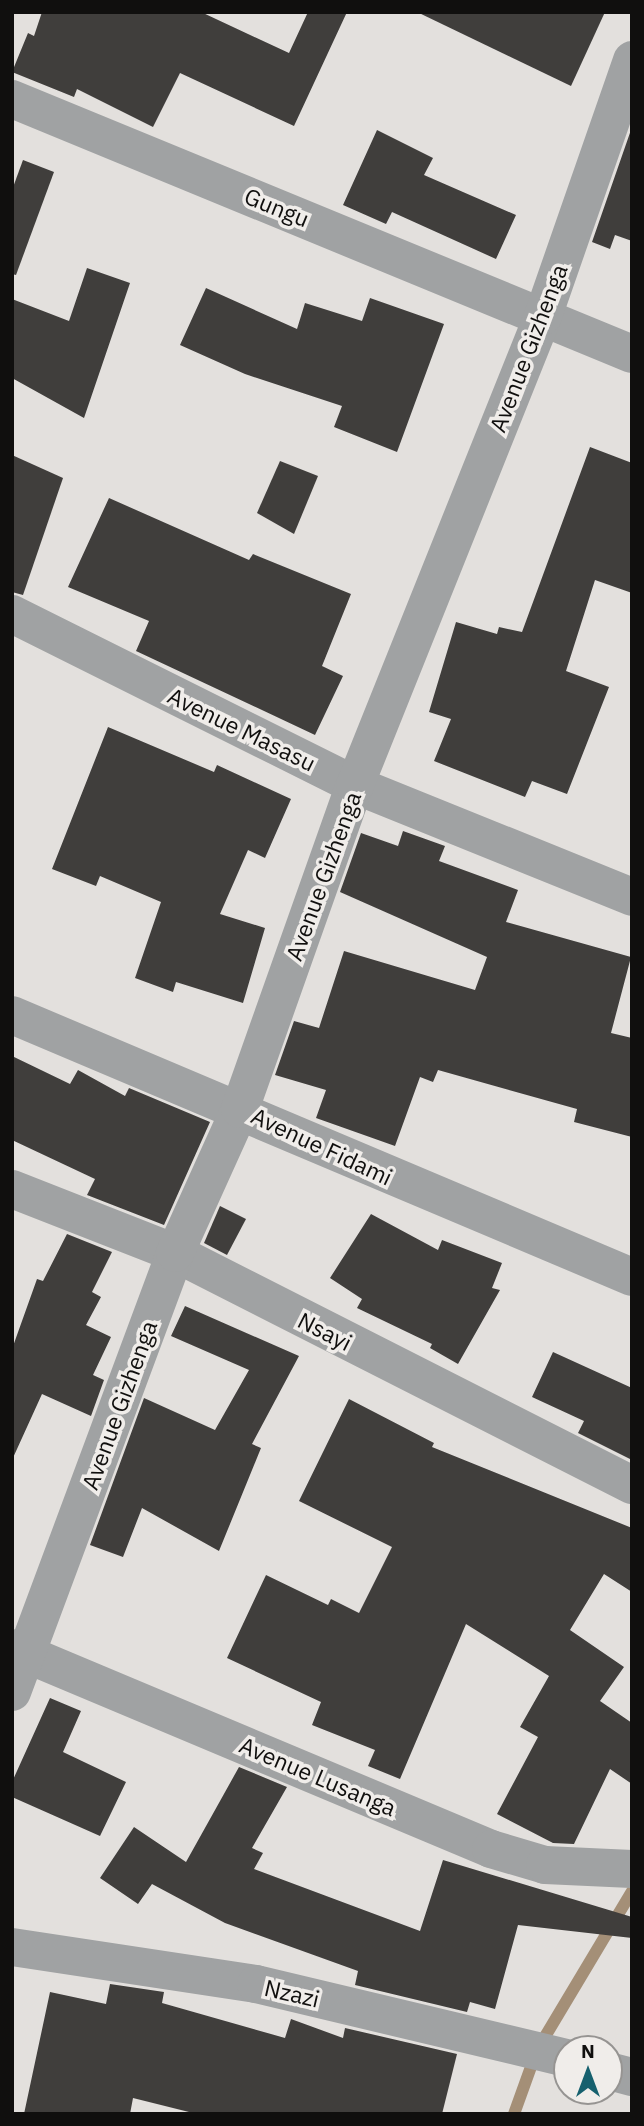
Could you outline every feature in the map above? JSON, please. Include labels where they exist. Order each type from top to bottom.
[{"type":"street","name":"Avenue Gizhenga","points":[[12,1692],[20,1651],[175,1254],[240,1109],[355,785],[543,316],[632,60]]},
{"type":"street","name":"Gungu","points":[[12,99],[632,354]]},
{"type":"street","name":"Avenue Masasu","points":[[12,614],[355,785],[632,897]]},
{"type":"street","name":"Avenue Fidami","points":[[12,1015],[240,1109],[417,1189],[632,1277]]},
{"type":"street","name":"Nsayi","points":[[12,1189],[175,1254],[632,1485]]},
{"type":"street","name":"Avenue Lusanga","points":[[20,1651],[491,1849],[545,1866],[632,1869]]},
{"type":"street","name":"Nzazi","points":[[12,1947],[256,1984],[553,2056]]},
{"type":"building","points":[[42,12],[201,12],[289,53],[308,12],[347,12],[294,126],[180,73],[153,127],[77,89],[74,97],[12,72],[28,33],[34,36]]},
{"type":"building","points":[[417,12],[605,12],[571,86]]},
{"type":"building","points":[[632,127],[632,241],[615,235],[610,249],[592,242]]},
{"type":"building","points":[[377,130],[433,158],[424,175],[516,215],[496,259],[392,212],[386,224],[343,205]]},
{"type":"building","points":[[23,160],[54,172],[16,275],[12,274],[12,190]]},
{"type":"building","points":[[87,268],[130,283],[84,418],[12,378],[12,299],[69,321]]},
{"type":"building","points":[[206,288],[297,329],[305,303],[362,321],[370,298],[444,324],[397,452],[334,427],[342,406],[245,374],[180,345]]},
{"type":"building","points":[[590,447],[632,463],[632,593],[595,580],[566,671],[609,687],[567,794],[532,781],[525,797],[434,761],[451,719],[429,712],[456,622],[497,634],[499,627],[522,632]]},
{"type":"building","points":[[12,455],[63,478],[23,595],[12,592]]},
{"type":"building","points":[[280,461],[318,476],[294,534],[257,513]]},
{"type":"building","points":[[109,498],[249,560],[253,554],[351,594],[322,666],[343,676],[315,735],[136,651],[149,621],[68,587]]},
{"type":"building","points":[[108,727],[214,772],[217,765],[291,799],[265,858],[248,850],[220,914],[265,928],[243,1003],[176,982],[173,992],[135,978],[161,902],[100,876],[96,886],[52,869]]},
{"type":"building","points":[[403,831],[445,846],[439,861],[518,890],[506,922],[631,957],[611,1033],[632,1038],[632,1137],[574,1122],[577,1109],[438,1070],[433,1082],[420,1077],[395,1146],[316,1118],[326,1090],[275,1075],[294,1021],[319,1028],[344,951],[475,990],[487,957],[340,892],[361,833],[398,846]]},
{"type":"building","points":[[12,1056],[70,1084],[78,1070],[125,1096],[129,1088],[210,1122],[164,1225],[87,1195],[95,1179],[12,1140]]},
{"type":"building","points":[[220,1206],[246,1219],[227,1255],[204,1243]]},
{"type":"building","points":[[371,1214],[438,1250],[442,1240],[502,1263],[492,1288],[500,1290],[458,1364],[430,1348],[432,1344],[357,1308],[362,1299],[330,1278]]},
{"type":"building","points":[[67,1234],[112,1252],[92,1292],[101,1297],[86,1325],[111,1337],[93,1375],[104,1380],[91,1416],[42,1394],[12,1460],[12,1349],[37,1279],[43,1281]]},
{"type":"building","points":[[185,1306],[299,1356],[252,1444],[261,1448],[219,1551],[142,1508],[123,1557],[90,1545],[144,1398],[215,1430],[249,1370],[171,1336]]},
{"type":"building","points":[[553,1352],[632,1388],[632,1460],[578,1433],[584,1421],[532,1397]]},
{"type":"building","points":[[349,1399],[434,1443],[432,1447],[632,1528],[632,1592],[604,1574],[570,1630],[624,1667],[600,1701],[632,1723],[632,1784],[610,1769],[574,1844],[553,1843],[497,1814],[538,1737],[520,1727],[549,1676],[466,1624],[400,1779],[368,1766],[375,1750],[312,1725],[321,1702],[227,1658],[266,1575],[328,1605],[331,1599],[359,1613],[392,1547],[299,1501]]},
{"type":"building","points":[[50,1698],[81,1711],[63,1752],[126,1782],[100,1836],[12,1797],[12,1782]]},
{"type":"building","points":[[239,1767],[287,1787],[252,1848],[263,1853],[254,1869],[420,1931],[443,1860],[632,1917],[632,1938],[518,1925],[495,2009],[470,2002],[467,2012],[355,1985],[358,1971],[225,1923],[152,1884],[138,1904],[100,1878],[134,1827],[186,1862]]},
{"type":"building","points":[[110,1984],[164,1992],[162,2003],[285,2038],[291,2019],[343,2038],[345,2028],[457,2054],[442,2114],[197,2114],[133,2098],[130,2114],[24,2114],[50,1992],[106,2004]]},
{"type":"waterway","points":[[514,2114],[537,2050],[632,1891]]}]
